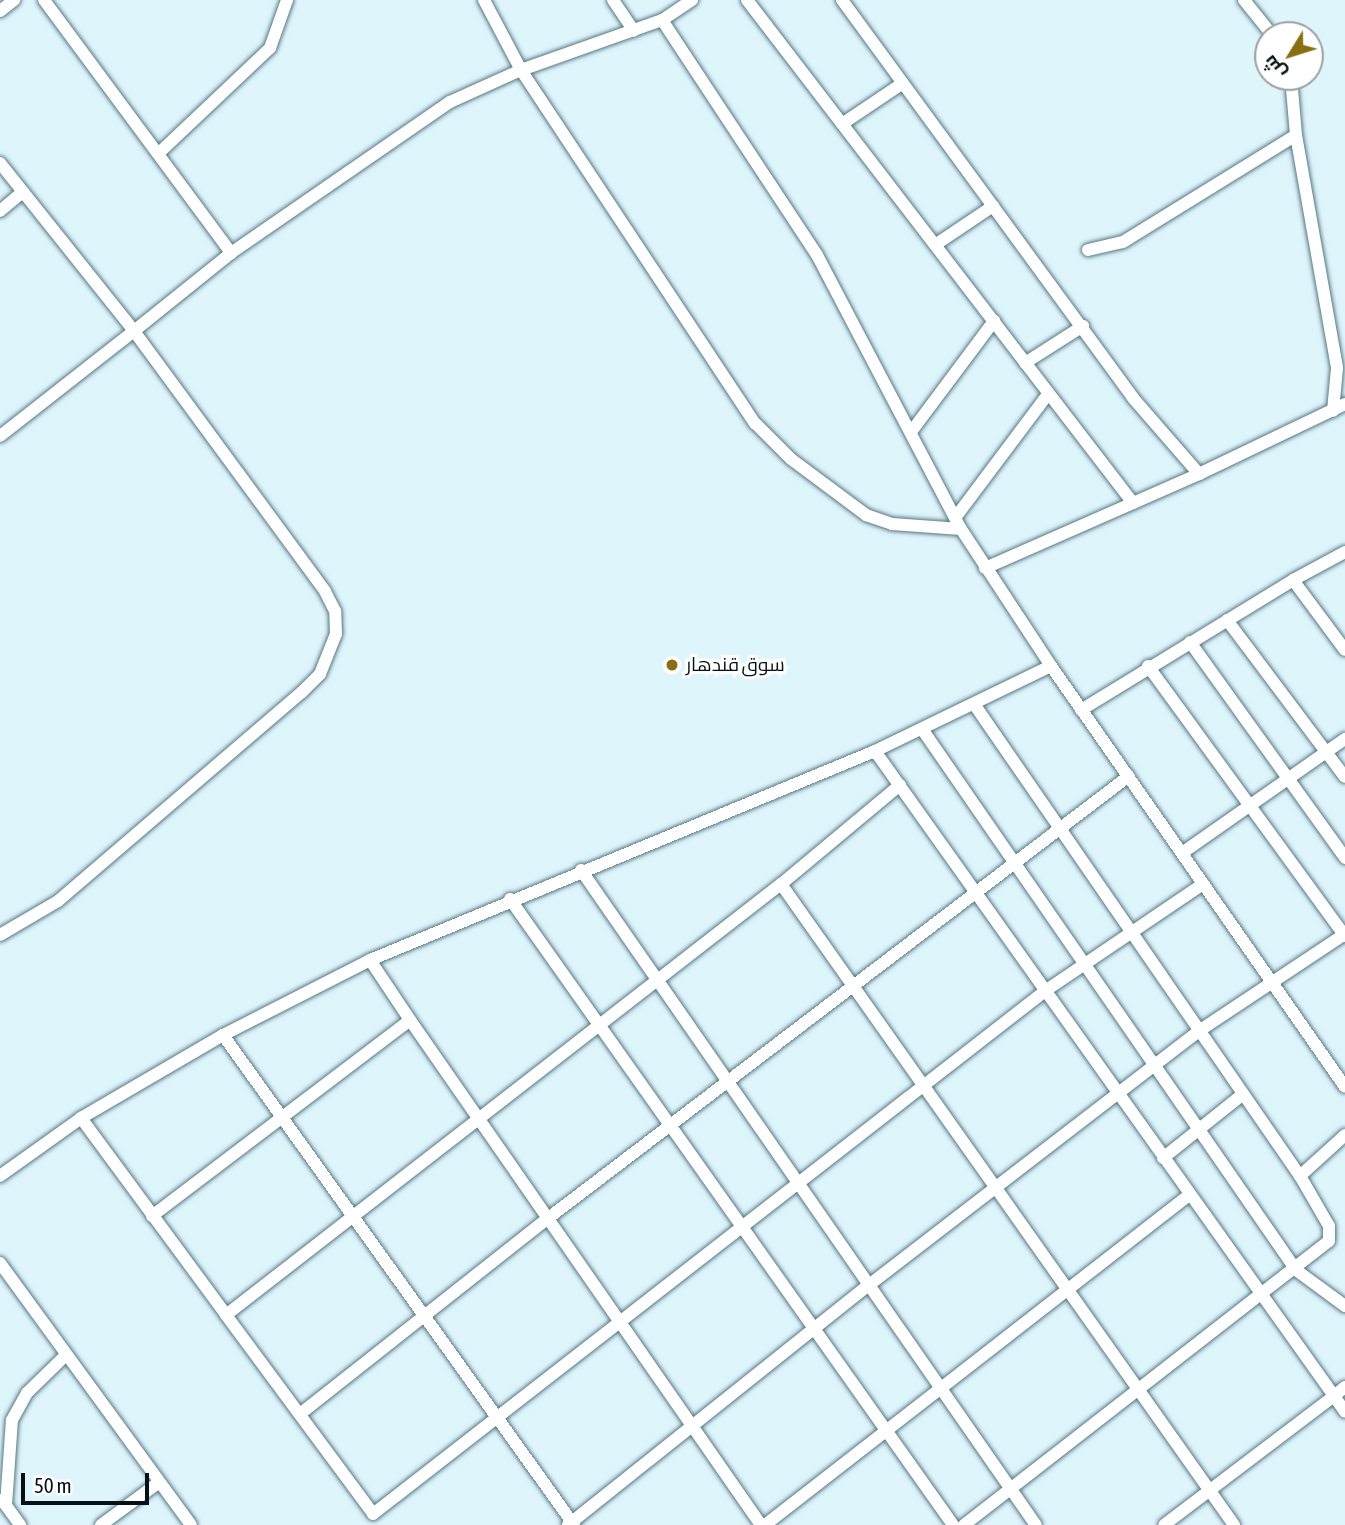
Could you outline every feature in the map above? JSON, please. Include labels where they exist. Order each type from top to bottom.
[{"type":"street","points":[[0,11],[14,0]]},
{"type":"street","points":[[44,0],[160,152],[231,253]]},
{"type":"street","points":[[160,152],[270,48],[286,0]]},
{"type":"street","points":[[484,0],[521,70],[755,423],[801,467],[866,515],[892,524],[958,523]]},
{"type":"street","points":[[613,0],[634,30]]},
{"type":"street","points":[[0,436],[231,253],[450,102],[521,70],[662,20],[692,0]]},
{"type":"street","points":[[747,0],[1133,503]]},
{"type":"street","points":[[842,0],[1083,326],[1133,398],[1199,474]]},
{"type":"street","points":[[1244,0],[1261,21]]},
{"type":"street","points":[[662,20],[791,212],[958,523],[985,568],[1345,1087]]},
{"type":"street","points":[[842,124],[903,83]]},
{"type":"street","points":[[1292,91],[1296,135],[1337,368],[1333,411]]},
{"type":"street","points":[[1088,250],[1122,242],[1296,135]]},
{"type":"street","points":[[0,163],[134,331],[325,591],[335,611],[336,634],[320,674],[301,693],[76,887],[36,916],[0,935]]},
{"type":"street","points":[[0,211],[23,192]]},
{"type":"street","points":[[935,244],[993,205]]},
{"type":"street","points":[[911,432],[994,321]]},
{"type":"street","points":[[1025,363],[1083,326]]},
{"type":"street","points":[[958,523],[1049,393]]},
{"type":"street","points":[[985,568],[1199,474],[1345,404]]},
{"type":"street","points":[[1081,710],[1148,666],[1345,552]]},
{"type":"street","points":[[1293,580],[1345,650]]},
{"type":"street","points":[[1227,620],[1345,777]]},
{"type":"street","points":[[1190,642],[1345,858]]},
{"type":"street","points":[[0,1177],[81,1118],[223,1035],[370,960],[510,899],[876,751],[1051,666]]},
{"type":"street","points":[[223,1035],[571,1524],[993,1187],[1119,1095],[1199,1031],[1345,935],[1148,666]]},
{"type":"street","points":[[964,1525],[1296,1270],[1329,1241],[1329,1226],[1300,1176],[974,705]]},
{"type":"street","points":[[922,729],[1158,1065],[1296,1270],[1345,1306]]},
{"type":"street","points":[[1182,853],[1252,808],[1345,739]]},
{"type":"street","points":[[876,751],[1189,1195],[1262,1295],[1340,1392],[1345,1412]]},
{"type":"street","points":[[300,1414],[547,1219],[726,1084],[1015,859],[1129,776]]},
{"type":"street","points":[[226,1315],[658,982],[900,785]]},
{"type":"street","points":[[581,870],[726,1084],[1036,1525]]},
{"type":"street","points":[[781,884],[1065,1292],[1234,1525]]},
{"type":"street","points":[[81,1118],[377,1520],[496,1418],[799,1185],[1045,991],[1203,884]]},
{"type":"street","points":[[510,899],[597,1028],[813,1330],[888,1429],[953,1525]]},
{"type":"street","points":[[370,960],[477,1119],[763,1525],[1189,1195]]},
{"type":"street","points":[[152,1216],[280,1115],[410,1020]]},
{"type":"street","points":[[1163,1158],[1242,1095]]},
{"type":"street","points":[[1300,1176],[1345,1135]]},
{"type":"street","points":[[0,1263],[191,1525]]},
{"type":"street","points":[[20,1525],[2,1504],[12,1420],[27,1393],[66,1355]]},
{"type":"street","points":[[1164,1525],[1340,1392]]},
{"type":"street","points":[[101,1525],[158,1483]]},
{"type":"place","name":"سوق قندهار","points":[[672,665]]}]
